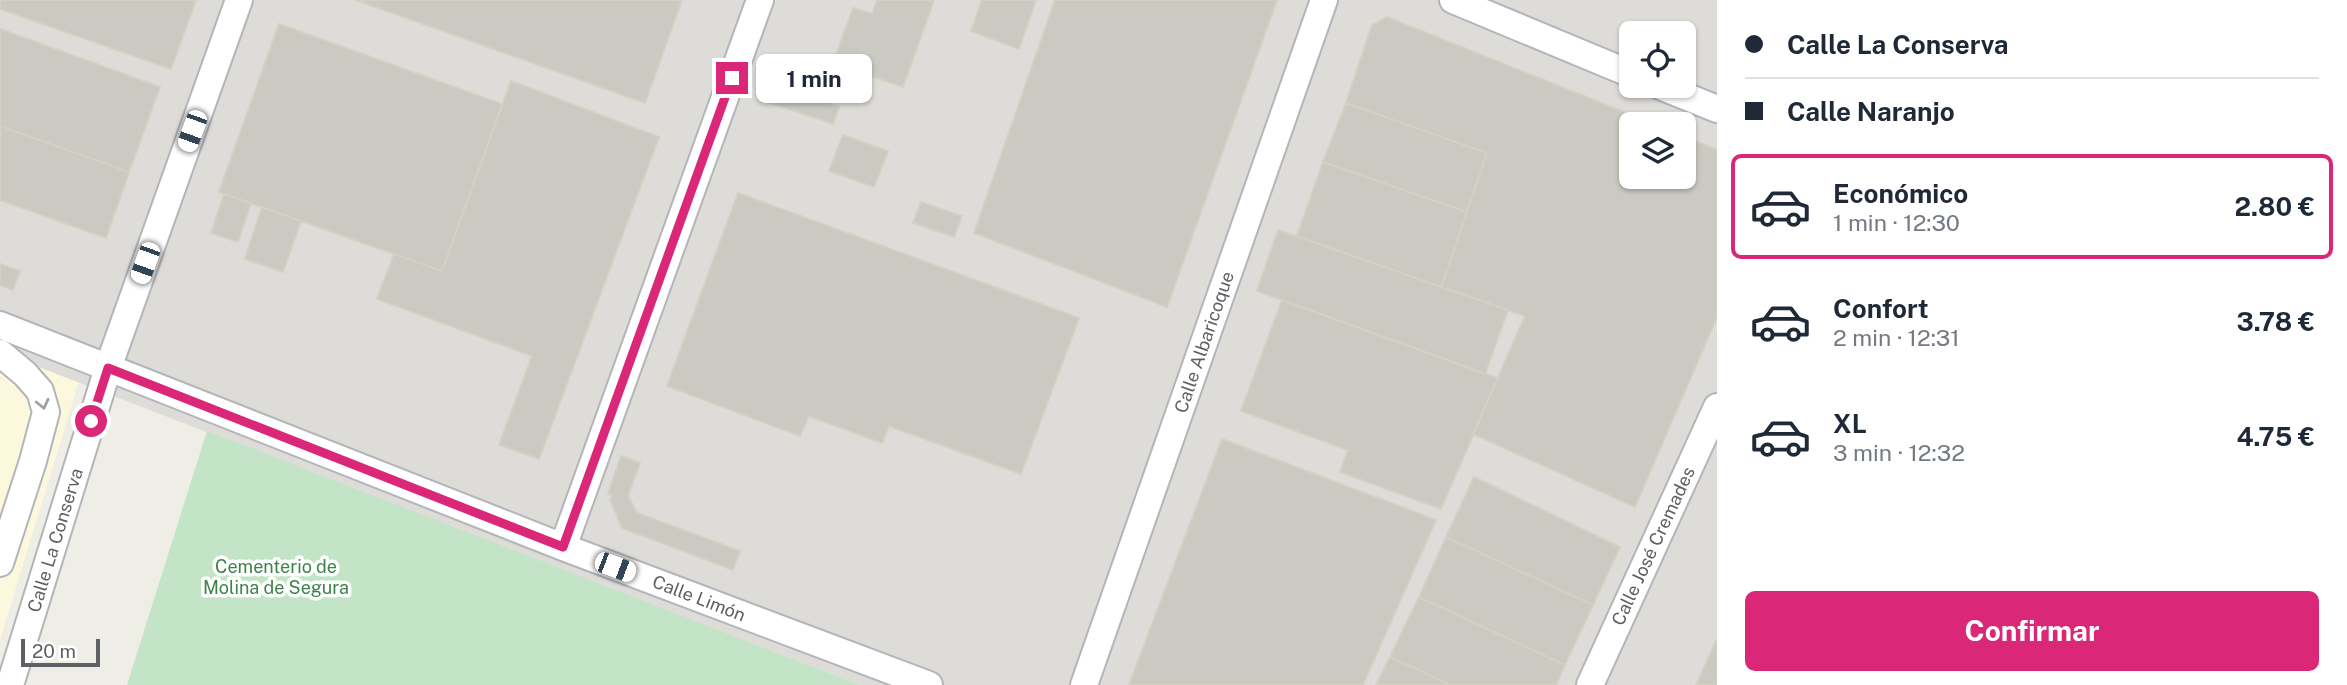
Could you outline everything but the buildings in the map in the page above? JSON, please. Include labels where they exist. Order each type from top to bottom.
[{"type":"street","name":"Calle La Conserva","points":[[10,685],[108,368],[239,0]]},
{"type":"street","points":[[563,547],[760,0]]},
{"type":"street","name":"Calle Albaricoque","points":[[1084,685],[1324,0]]},
{"type":"street","points":[[1452,0],[1619,69]]},
{"type":"street","points":[[1690,98],[1717,109]]},
{"type":"street","name":"Calle Limón","points":[[0,325],[563,547],[929,685]]},
{"type":"street","points":[[0,353],[40,391],[46,412],[0,563]]},
{"type":"street","name":"Calle José Cremades","points":[[1590,685],[1717,407]]},
{"type":"shaded area","points":[[0,0],[1717,0],[1717,685],[860,685],[0,352]]},
{"type":"shaded area","points":[[0,352],[79,382],[0,640]]},
{"type":"green space","name":"Cementerio de Molina de Segura","points":[[207,431],[860,685],[127,685]]},
{"type":"route","points":[[91,421],[108,368],[563,547],[732,78]]}]
